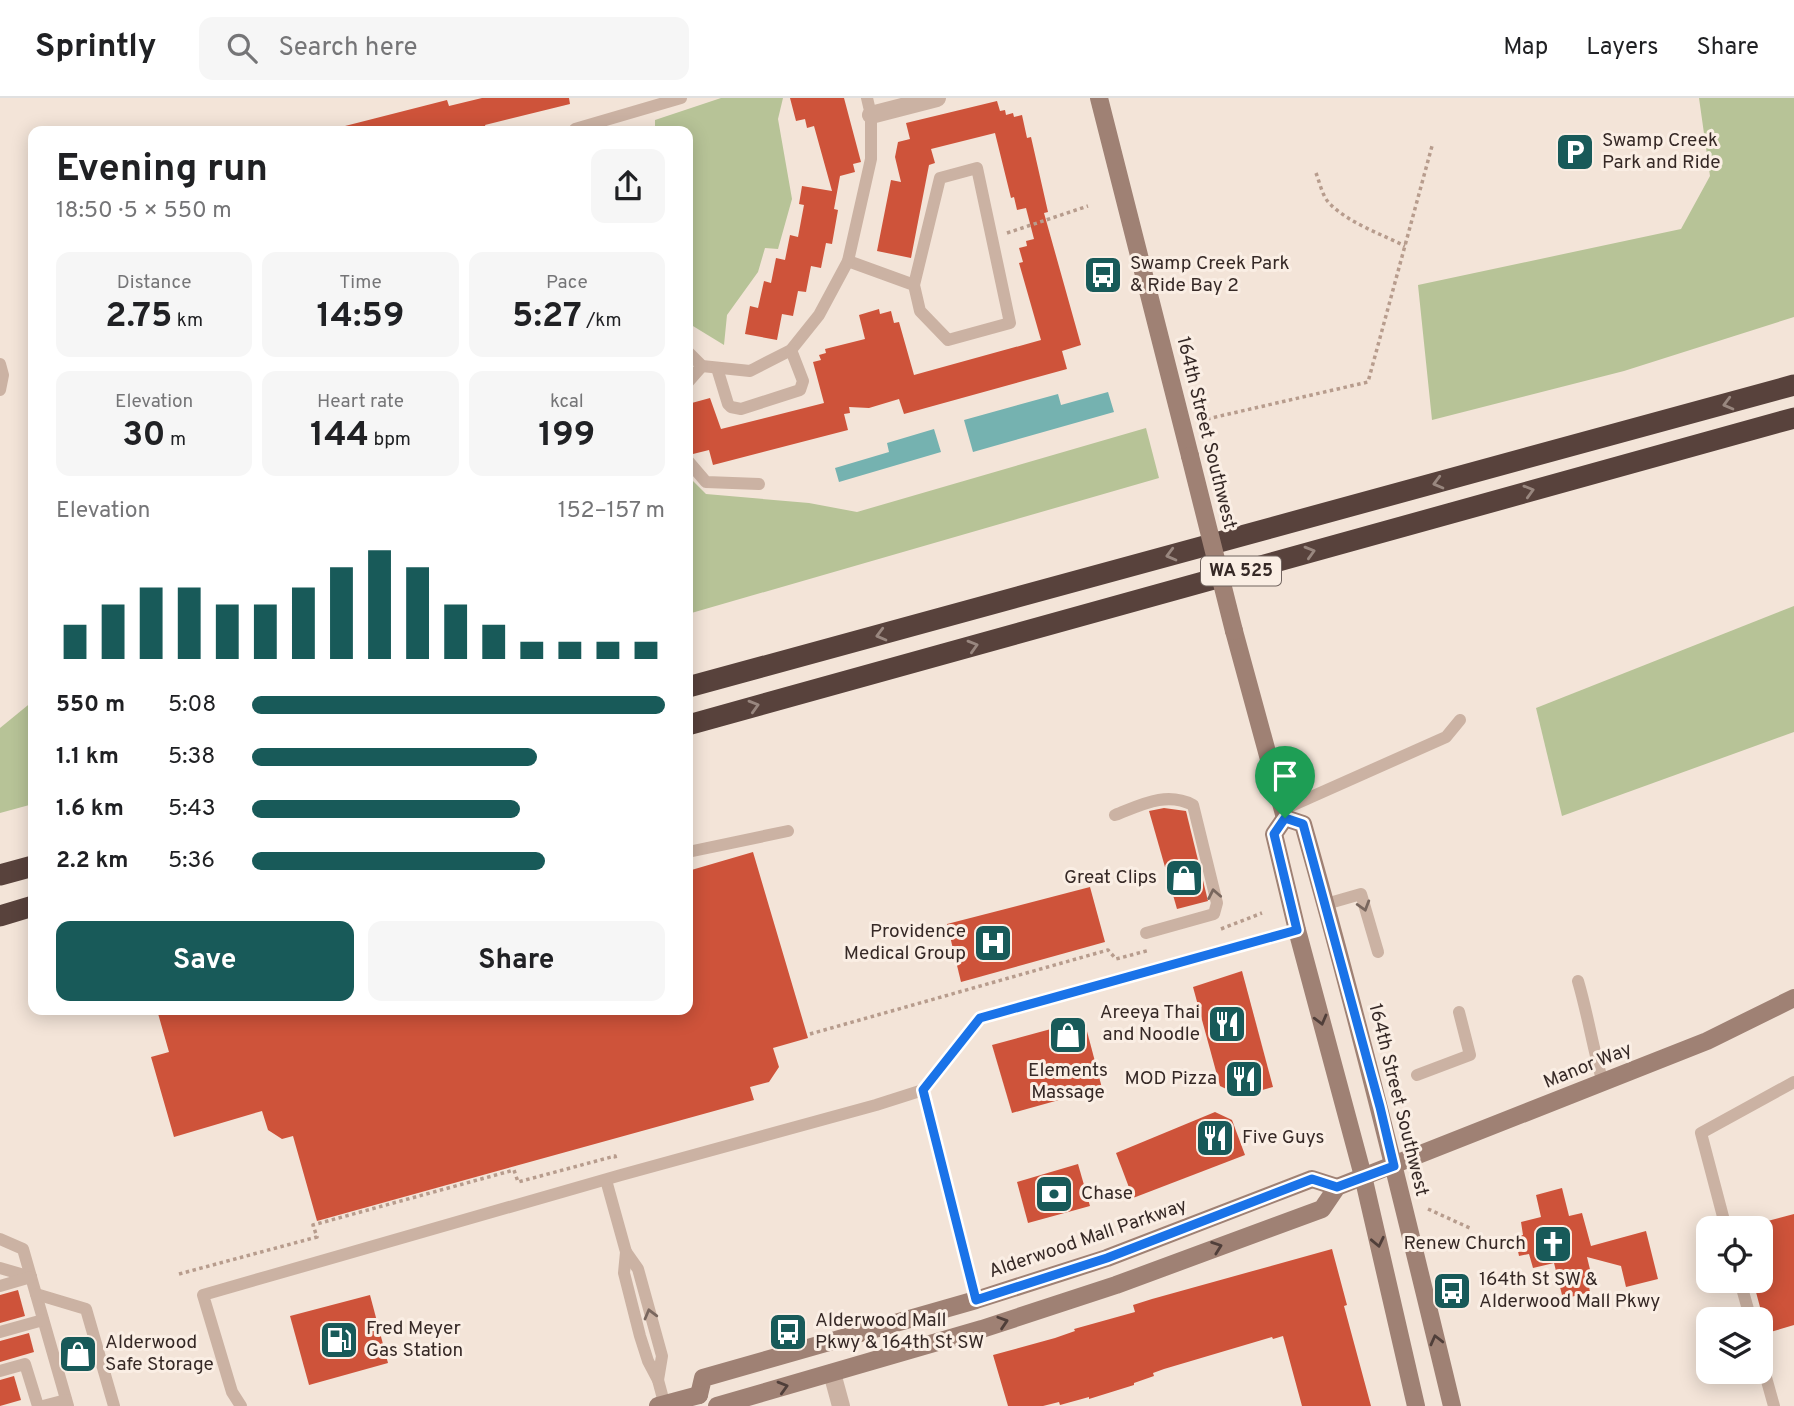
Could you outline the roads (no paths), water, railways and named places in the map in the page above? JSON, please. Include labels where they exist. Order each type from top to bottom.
[{"type":"highway","name":"WA 525","points":[[693,686],[1794,385]]},
{"type":"highway","name":"WA 525","points":[[693,724],[1794,418]]},
{"type":"highway","points":[[0,875],[28,867]]},
{"type":"highway","points":[[0,916],[28,908]]},
{"type":"main road","name":"164th Street Southwest","points":[[1099,98],[1283,814],[1274,834],[1363,1176],[1416,1406]]},
{"type":"main road","name":"164th Street Southwest","points":[[1283,814],[1303,824],[1326,904],[1394,1166],[1452,1406]]},
{"type":"main road","name":"Manor Way","points":[[1394,1166],[1707,1041],[1794,998]]},
{"type":"main road","points":[[717,1406],[982,1329],[1116,1285],[1322,1209],[1337,1187],[1394,1166]]},
{"type":"main road","name":"Alderwood Mall Parkway","points":[[662,1405],[703,1400],[703,1378],[976,1300],[1107,1258],[1312,1179],[1337,1187]]},
{"type":"street","points":[[869,106],[937,98]]},
{"type":"street","points":[[832,1373],[841,1406]]},
{"type":"lane","points":[[586,126],[681,98]]},
{"type":"lane","points":[[693,357],[702,366],[750,371],[791,350],[819,315],[848,261],[872,159],[869,106]]},
{"type":"lane","points":[[977,168],[1010,323],[948,340],[920,311],[914,285],[940,178],[977,168]]},
{"type":"lane","points":[[848,261],[914,285]]},
{"type":"lane","points":[[717,368],[728,404],[741,409],[800,390],[803,381],[791,350]]},
{"type":"lane","points":[[0,364],[3,374],[0,390]]},
{"type":"lane","points":[[693,376],[702,366]]},
{"type":"lane","points":[[693,467],[706,482],[759,484]]},
{"type":"lane","points":[[1283,814],[1446,737],[1460,720]]},
{"type":"lane","points":[[1115,815],[1162,798],[1182,799],[1193,805],[1217,903],[1214,914],[1146,933]]},
{"type":"lane","points":[[693,851],[788,831]]},
{"type":"lane","points":[[1326,904],[1361,894],[1378,952]]},
{"type":"lane","points":[[241,1406],[232,1392],[203,1295],[923,1090],[980,1018],[1297,930]]},
{"type":"lane","points":[[1578,981],[1590,1021],[1592,1047],[1602,1083]]},
{"type":"lane","points":[[1417,1075],[1470,1055],[1459,1012]]},
{"type":"lane","points":[[1723,1216],[1701,1133],[1794,1082]]},
{"type":"lane","points":[[923,1090],[976,1300]]},
{"type":"lane","points":[[606,1180],[626,1252],[624,1273],[648,1362],[658,1380],[662,1405]]},
{"type":"lane","points":[[0,1239],[23,1249],[67,1403],[40,1406],[25,1364],[0,1371]]},
{"type":"lane","points":[[0,1268],[31,1277]]},
{"type":"lane","points":[[0,1286],[31,1277]]},
{"type":"lane","points":[[36,1294],[86,1309],[114,1406]]},
{"type":"lane","points":[[0,1332],[43,1320]]},
{"type":"lane","points":[[1768,1384],[1774,1406]]},
{"type":"water","points":[[1108,392],[1114,412],[973,452],[964,420],[1058,394],[1061,405]]},
{"type":"water","points":[[934,429],[941,452],[839,482],[835,468],[889,452],[887,443]]},
{"type":"place","name":"Swamp Creek Park and Ride","points":[[1575,152]]},
{"type":"place","name":"Swamp Creek Park & Ride Bay 2","points":[[1103,275]]},
{"type":"place","name":"Great Clips","points":[[1184,878]]},
{"type":"place","name":"Providence Medical Group","points":[[993,943]]},
{"type":"place","name":"Areeya Thai and Noodle","points":[[1227,1024]]},
{"type":"place","name":"Elements Massage","points":[[1068,1035]]},
{"type":"place","name":"MOD Pizza","points":[[1244,1079]]},
{"type":"place","name":"Five Guys","points":[[1215,1138]]},
{"type":"place","name":"Chase","points":[[1054,1194]]},
{"type":"place","name":"Renew Church","points":[[1553,1244]]},
{"type":"place","name":"164th St SW & Alderwood Mall Pkwy","points":[[1452,1291]]},
{"type":"place","name":"Alderwood Mall Pkwy & 164th St SW","points":[[788,1332]]},
{"type":"place","name":"Fred Meyer Gas Station","points":[[339,1340]]},
{"type":"place","name":"Alderwood Safe Storage","points":[[78,1354]]}]
